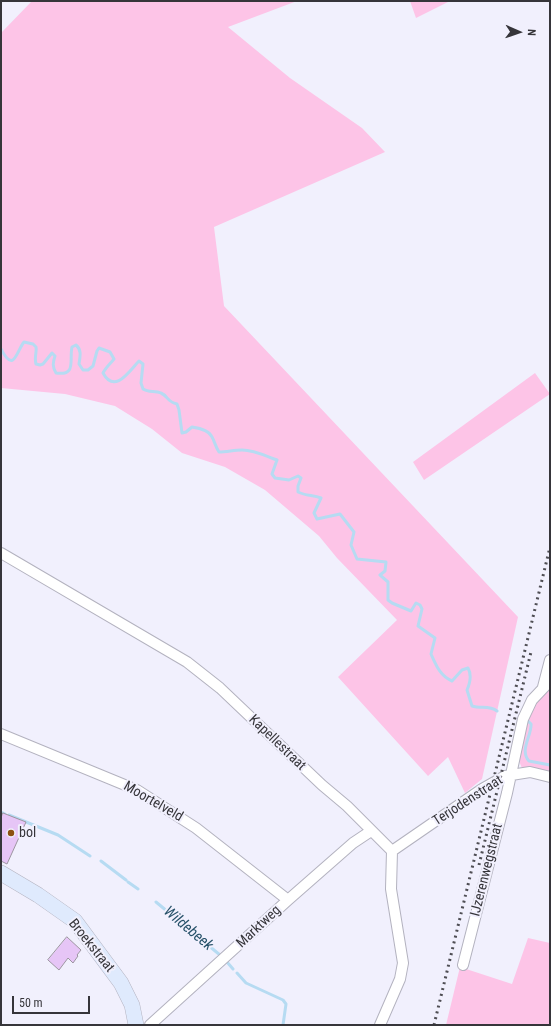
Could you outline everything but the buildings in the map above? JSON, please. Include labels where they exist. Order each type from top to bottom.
[{"type":"street","name":"Kapellestraat","points":[[1,553],[187,662],[220,688],[322,785],[348,806],[392,851]]},
{"type":"street","points":[[547,684],[550,660]]},
{"type":"street","name":"IJzerenwegstraat","points":[[463,965],[507,793],[523,719],[532,700],[547,684]]},
{"type":"street","name":"Moortelveld","points":[[1,734],[137,790],[196,828],[288,900]]},
{"type":"street","name":"Terjodenstraat","points":[[392,851],[482,789],[510,774],[530,772],[550,777]]},
{"type":"street","name":"Marktweg","points":[[150,1025],[288,900],[353,843],[371,831]]},
{"type":"street","points":[[380,1025],[400,978],[403,963],[391,889],[392,851]]},
{"type":"street","name":"Broekstraat","points":[[1,873],[38,895],[75,921],[121,983],[132,1005],[136,1025]]},
{"type":"shaded area","points":[[32,1],[297,1],[228,27],[290,78],[362,128],[385,152],[214,227],[224,306],[518,617],[482,779],[465,793],[448,757],[428,776],[338,677],[397,620],[337,558],[319,536],[265,490],[225,467],[182,453],[152,429],[115,406],[65,394],[1,388],[1,33]]},
{"type":"shaded area","points":[[410,1],[450,1],[416,18]]},
{"type":"shaded area","points":[[535,373],[550,394],[424,480],[413,462]]},
{"type":"shaded area","points":[[550,686],[550,772],[522,768],[518,759],[529,713]]},
{"type":"shaded area","points":[[528,938],[550,943],[550,1025],[446,1025],[460,967],[512,984]]},
{"type":"waterway","points":[[1,349],[5,356],[9,360],[12,360],[17,355],[24,342],[33,344],[36,347],[36,364],[43,364],[52,353],[55,356],[53,364],[56,373],[63,373],[70,370],[72,347],[76,345],[79,349],[79,364],[83,370],[88,370],[93,366],[99,348],[110,352],[114,359],[103,373],[112,382],[122,379],[139,361],[143,364],[141,383],[143,389],[161,393],[171,402],[177,404],[182,433],[186,432],[192,427],[201,429],[211,435],[219,452],[246,450],[277,460],[272,474],[275,478],[289,480],[298,476],[301,478],[298,486],[298,492],[321,498],[314,513],[317,519],[340,514],[354,532],[351,545],[357,559],[386,562],[385,571],[380,575],[388,582],[388,600],[411,611],[416,603],[420,605],[422,609],[418,626],[435,638],[431,654],[441,673],[452,681],[462,670],[468,668],[470,679],[467,690],[472,706],[491,708],[497,711]]},
{"type":"waterway","points":[[528,721],[531,724],[531,728],[525,752],[526,757],[529,761],[550,765]]},
{"type":"waterway","name":"Wildebeek","points":[[1,812],[5,814]]},
{"type":"waterway","name":"Wildebeek","points":[[9,815],[58,835],[90,856]]},
{"type":"waterway","name":"Wildebeek","points":[[101,861],[126,880]]},
{"type":"waterway","name":"Wildebeek","points":[[128,882],[138,889]]},
{"type":"waterway","name":"Wildebeek","points":[[156,902],[220,955]]},
{"type":"waterway","name":"Wildebeek","points":[[227,962],[233,969]]},
{"type":"waterway","name":"Wildebeek","points":[[237,973],[246,983],[283,1000],[286,1004],[283,1025]]},
{"type":"railway","points":[[434,1025],[550,547]]},
{"type":"railway","points":[[479,865],[531,652]]},
{"type":"place","name":"bol","points":[[11,833]]}]
